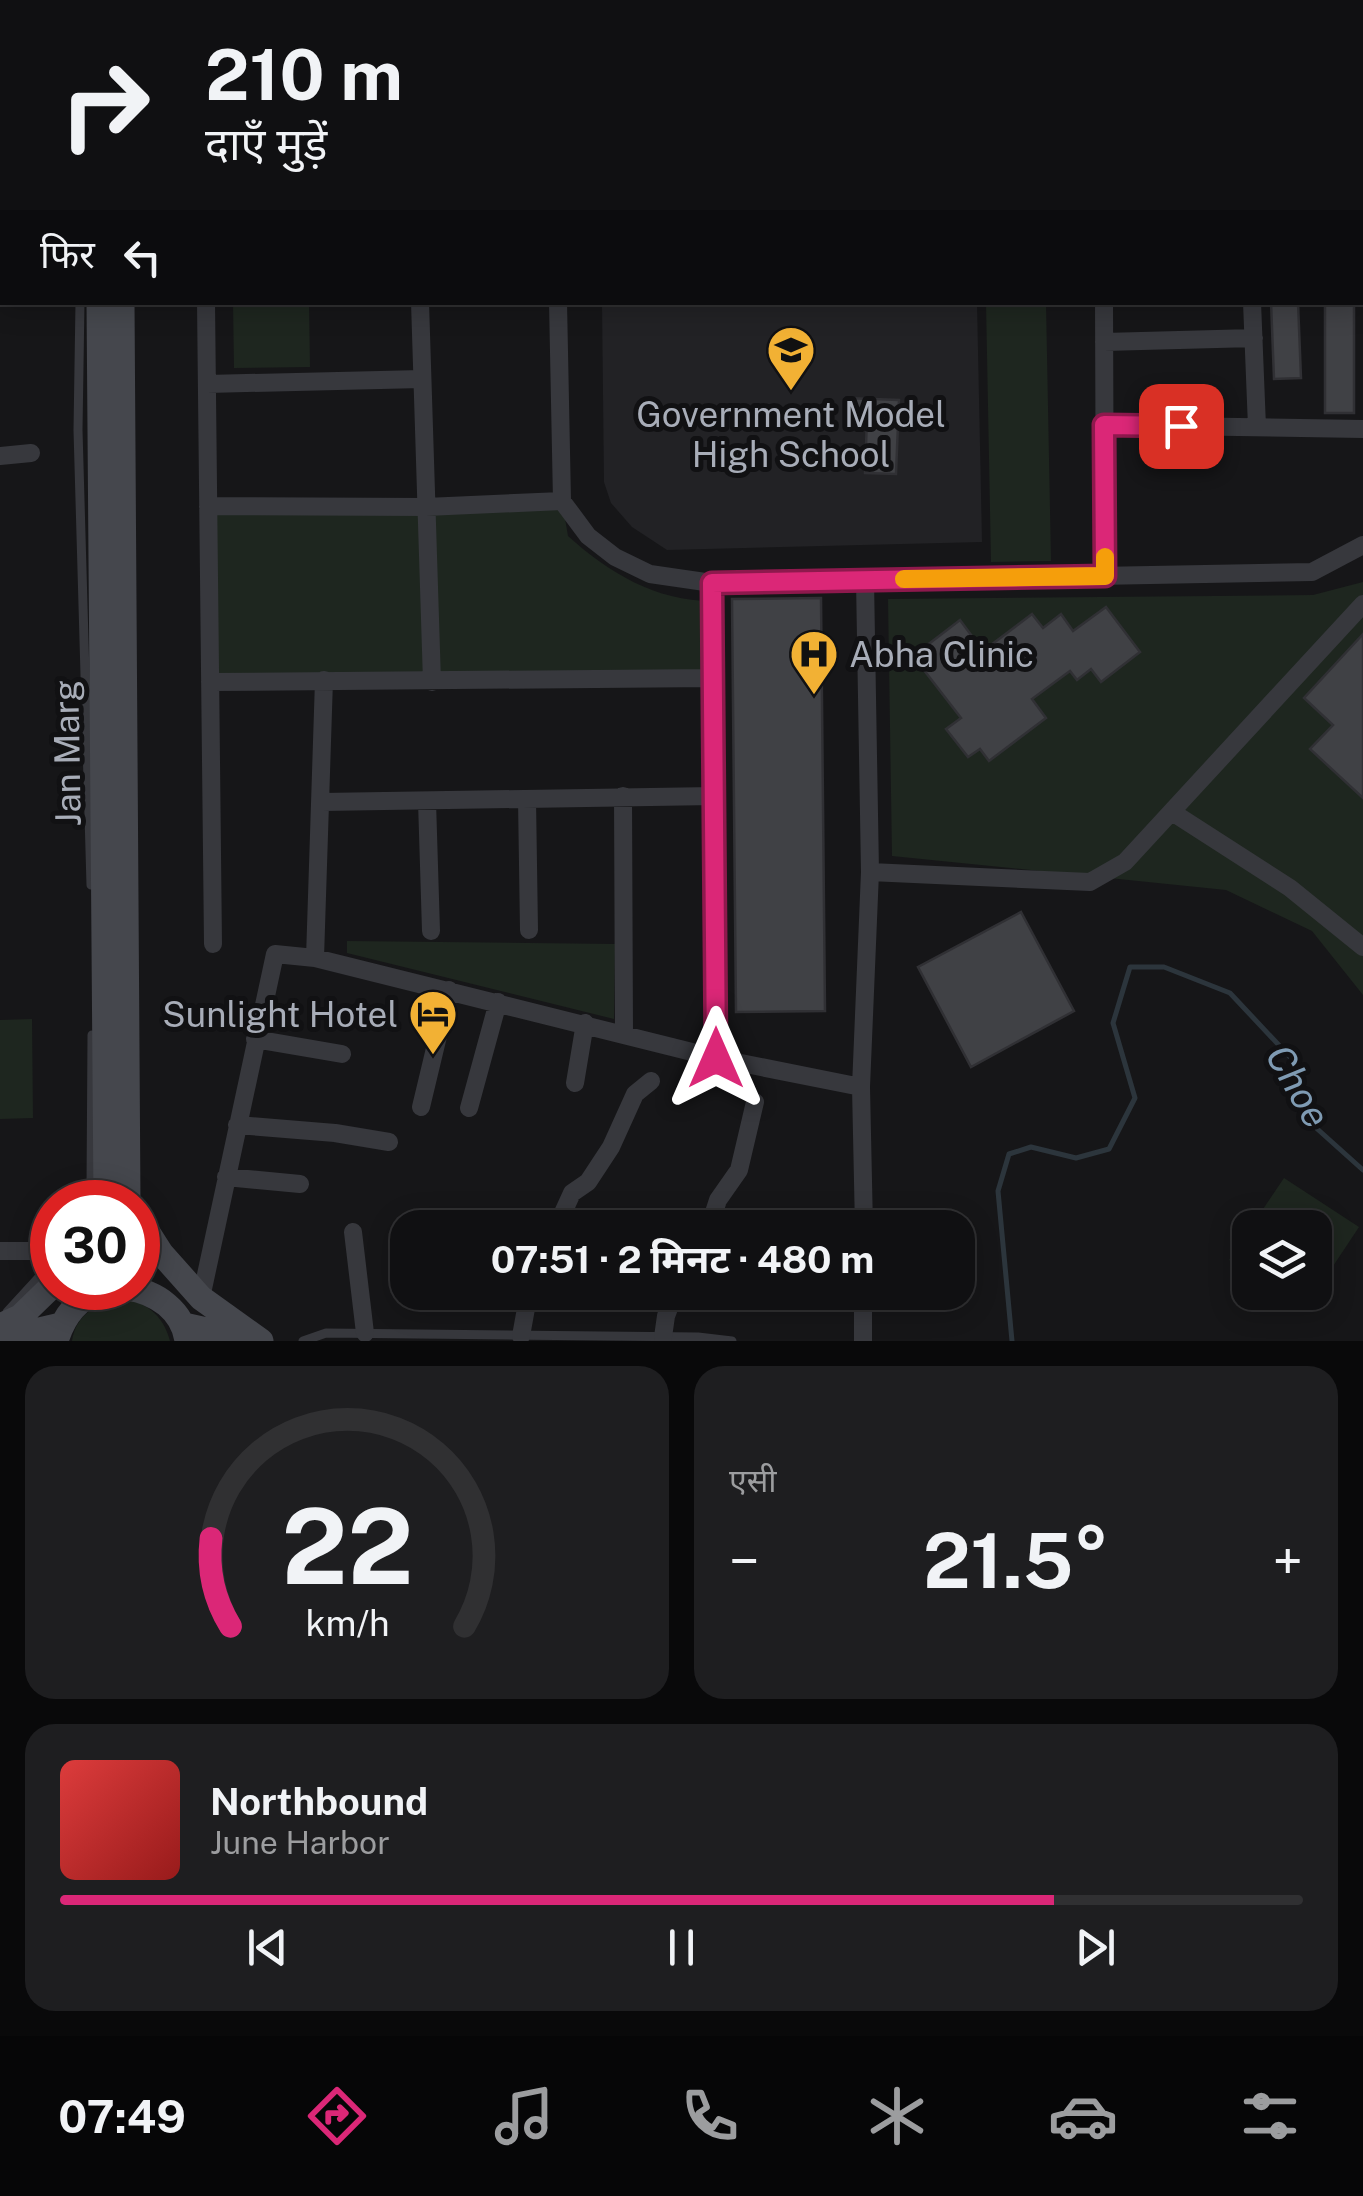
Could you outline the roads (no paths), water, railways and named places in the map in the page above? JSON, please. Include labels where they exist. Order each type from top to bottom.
[{"type":"main road","name":"Jan Marg","points":[[99,305],[112,1180]]},
{"type":"main road","name":"Jan Marg","points":[[112,1180],[122,305]]},
{"type":"main road","points":[[160,1252],[201,1298],[259,1341]]},
{"type":"main road","points":[[160,1301],[168,1305],[185,1333],[259,1341]]},
{"type":"main road","points":[[0,1324],[20,1318],[30,1308]]},
{"type":"main road","points":[[0,1339],[58,1333],[71,1310]]},
{"type":"street","points":[[206,305],[213,944]]},
{"type":"street","points":[[420,305],[432,682]]},
{"type":"street","points":[[558,305],[562,501],[588,536],[615,557],[650,574],[712,583],[1312,572],[1363,545]]},
{"type":"street","points":[[1104,305],[1105,576]]},
{"type":"street","points":[[1252,305],[1257,427]]},
{"type":"street","points":[[1104,342],[1254,338]]},
{"type":"street","points":[[207,384],[422,380]]},
{"type":"street","points":[[1104,425],[1363,429]]},
{"type":"street","points":[[0,456],[31,453]]},
{"type":"street","points":[[208,506],[426,507],[562,501]]},
{"type":"street","points":[[864,1210],[861,1087],[870,872],[865,580]]},
{"type":"street","points":[[712,583],[716,1058]]},
{"type":"street","points":[[870,872],[1090,882],[1125,862],[1363,604]]},
{"type":"street","points":[[210,682],[713,678]]},
{"type":"street","points":[[315,958],[324,680]]},
{"type":"street","points":[[624,796],[624,1032]]},
{"type":"street","points":[[322,802],[714,796]]},
{"type":"street","points":[[528,798],[529,930]]},
{"type":"street","points":[[427,800],[431,931]]},
{"type":"street","points":[[1172,812],[1290,888],[1363,947]]},
{"type":"street","points":[[201,1298],[274,954],[315,958],[716,1058],[861,1087]]},
{"type":"street","points":[[421,1107],[448,990]]},
{"type":"street","points":[[469,1108],[498,1002]]},
{"type":"street","points":[[574,1083],[585,1023]]},
{"type":"street","points":[[256,1039],[342,1054]]},
{"type":"street","points":[[564,1210],[572,1193],[588,1182],[612,1147],[635,1094],[652,1081]]},
{"type":"street","points":[[715,1210],[739,1170],[754,1102]]},
{"type":"street","points":[[238,1124],[389,1142]]},
{"type":"street","points":[[226,1177],[300,1184]]},
{"type":"street","points":[[353,1232],[365,1333]]},
{"type":"street","points":[[0,1251],[30,1255]]},
{"type":"street","points":[[520,1336],[525,1310]]},
{"type":"street","points":[[663,1336],[668,1310]]},
{"type":"street","points":[[863,1341],[864,1310]]},
{"type":"lane","points":[[80,305],[78,430],[93,944],[92,1180]]},
{"type":"lane","points":[[0,1324],[30,1282]]},
{"type":"lane","points":[[303,1341],[326,1333],[663,1336],[732,1341]]},
{"type":"waterway","name":"Choe","points":[[1012,1341],[998,1191],[1009,1154],[1031,1147],[1076,1158],[1109,1149],[1135,1098],[1113,1023],[1130,967],[1164,967],[1230,993],[1290,1057],[1314,1126],[1363,1170]]},
{"type":"place","name":"Government Model High School","points":[[791,392]]},
{"type":"place","name":"Abha Clinic","points":[[814,696]]},
{"type":"place","name":"Sunlight Hotel","points":[[433,1056]]}]
